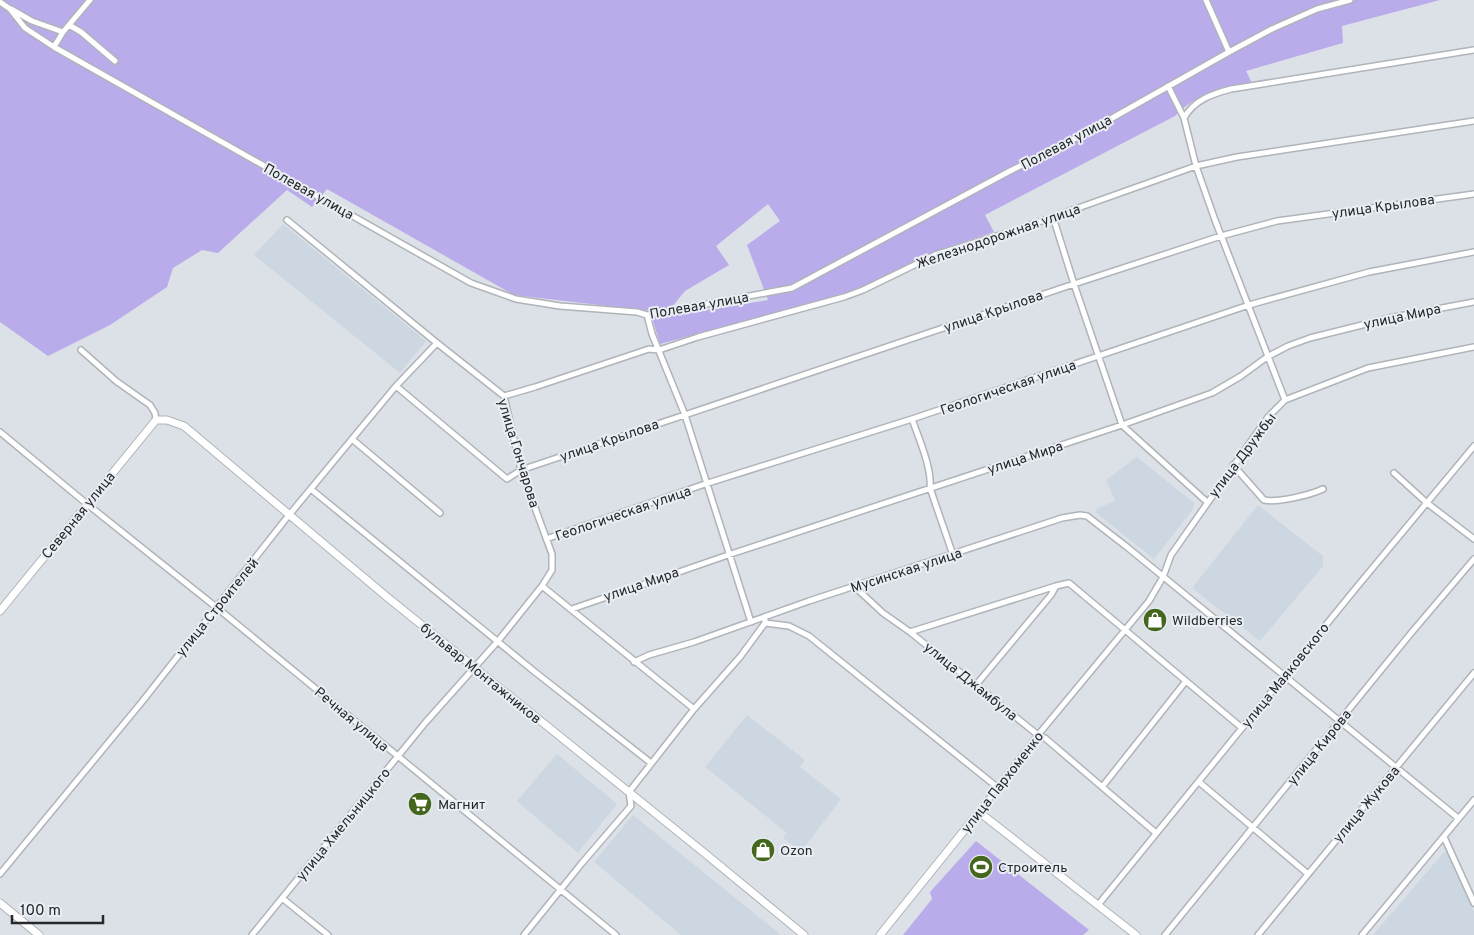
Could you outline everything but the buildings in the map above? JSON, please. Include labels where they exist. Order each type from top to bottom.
[{"type":"street","points":[[54,47],[90,0]]},
{"type":"street","points":[[1206,0],[1229,52]]},
{"type":"street","name":"Полевая улица","points":[[0,2],[10,9],[25,28],[54,47],[471,283],[516,299],[560,306],[637,312],[647,315],[792,288],[1010,171],[1084,134],[1229,52],[1294,18],[1317,9],[1350,0]]},
{"type":"street","points":[[10,9],[64,32]]},
{"type":"street","points":[[69,25],[82,32],[115,61]]},
{"type":"street","points":[[1184,118],[1188,110],[1203,99],[1231,89],[1474,50]]},
{"type":"street","points":[[1168,86],[1184,118],[1196,166],[1221,236],[1285,400]]},
{"type":"street","name":"Железнодорожная улица","points":[[504,396],[649,349],[659,350],[863,290],[935,255],[996,237],[1196,166],[1237,157],[1474,121]]},
{"type":"street","name":"улица Крылова","points":[[396,386],[507,479],[521,470],[1221,236],[1277,221],[1474,194]]},
{"type":"street","points":[[1053,217],[1122,425],[1207,502]]},
{"type":"street","name":"улица Гончарова","points":[[287,220],[504,396],[521,470],[552,554],[552,570],[542,586],[474,668]]},
{"type":"street","name":"Геологическая улица","points":[[546,539],[705,484],[912,419],[1249,305],[1369,272],[1474,252]]},
{"type":"street","name":"улица Мира","points":[[572,608],[1122,425],[1212,393],[1241,376],[1267,357],[1302,341],[1343,329],[1474,302]]},
{"type":"street","points":[[647,315],[652,334],[685,415],[705,484],[751,622]]},
{"type":"street","name":"улица Строителей","points":[[0,874],[352,439],[396,386],[437,343]]},
{"type":"street","name":"улица Дружбы","points":[[1126,629],[1149,601],[1163,576],[1171,555],[1207,502],[1268,417],[1285,400],[1368,368],[1474,347]]},
{"type":"street","points":[[82,350],[116,380],[150,405],[155,413],[156,420]]},
{"type":"street","points":[[912,419],[922,446],[931,480],[930,488],[954,555]]},
{"type":"street","name":"Северная улица","points":[[0,611],[156,420]]},
{"type":"street","name":"бульвар Монтажников","points":[[156,420],[167,420],[184,426],[474,668],[804,935]]},
{"type":"street","name":"Речная улица","points":[[0,432],[616,935]]},
{"type":"street","points":[[352,439],[440,514]]},
{"type":"street","name":"улица Маяковского","points":[[1098,905],[1350,595],[1474,446]]},
{"type":"street","points":[[1233,465],[1264,500],[1271,502],[1309,495],[1323,489]]},
{"type":"street","points":[[1394,473],[1427,503],[1474,539]]},
{"type":"street","points":[[312,490],[651,763]]},
{"type":"street","name":"Мусинская улица","points":[[634,662],[649,655],[751,622],[765,620],[809,601],[907,568],[954,555],[1062,518],[1080,515],[1087,516],[1458,818]]},
{"type":"street","name":"улица Кирова","points":[[1165,935],[1412,632],[1474,559]]},
{"type":"street","points":[[910,632],[1069,583],[1242,728]]},
{"type":"street","points":[[542,586],[572,608],[634,662],[694,709]]},
{"type":"street","points":[[976,685],[1051,595],[1056,586]]},
{"type":"street","name":"улица Джамбула","points":[[855,587],[883,613],[910,632],[1038,735],[1045,738],[1156,833]]},
{"type":"street","points":[[524,935],[582,863],[632,806],[629,792],[694,709],[740,657],[765,620],[788,626],[810,636],[997,787]]},
{"type":"street","name":"улица Пархоменко","points":[[880,935],[1038,735],[1126,629]]},
{"type":"street","name":"улица Хмельницкого","points":[[252,935],[427,720],[474,668]]},
{"type":"street","name":"улица Жукова","points":[[1258,935],[1474,673]]},
{"type":"street","points":[[1102,787],[1186,681]]},
{"type":"street","points":[[1199,782],[1308,874]]},
{"type":"street","points":[[1362,935],[1474,800]]},
{"type":"street","points":[[979,812],[1136,935]]},
{"type":"street","points":[[1444,837],[1474,903]]},
{"type":"street","points":[[282,898],[328,935]]},
{"type":"street","points":[[0,903],[39,935]]},
{"type":"shaded area","points":[[0,0],[1440,0],[1342,26],[1343,43],[1246,71],[1252,83],[1220,90],[1201,97],[1183,108],[1175,116],[985,215],[994,232],[929,254],[858,289],[660,344],[650,311],[514,295],[327,189],[312,207],[287,190],[218,253],[202,250],[173,268],[167,287],[110,325],[48,356],[0,322]],"holes":[[[768,204],[780,221],[747,245],[768,300],[675,315],[672,307],[685,291],[729,265],[716,246]]]},
{"type":"shaded area","points":[[283,224],[426,341],[400,373],[254,255]]},
{"type":"shaded area","points":[[1137,457],[1194,503],[1193,509],[1154,559],[1095,512],[1098,508],[1115,501],[1106,480]]},
{"type":"shaded area","points":[[1258,505],[1323,556],[1323,566],[1260,641],[1192,588]]},
{"type":"shaded area","points":[[747,715],[805,760],[800,767],[841,799],[801,852],[783,838],[787,833],[705,767]]},
{"type":"shaded area","points":[[557,754],[617,804],[578,853],[517,801]]},
{"type":"shaded area","points":[[633,815],[781,935],[681,935],[594,862]]},
{"type":"shaded area","name":"Строитель","points":[[976,841],[1089,930],[1083,935],[903,935],[932,899],[930,892]]},
{"type":"shaded area","points":[[1449,851],[1474,912],[1474,935],[1373,935],[1443,853]]},
{"type":"place","name":"Wildberries","points":[[1155,620]]},
{"type":"place","name":"Магнит","points":[[420,804]]},
{"type":"place","name":"Ozon","points":[[763,850]]},
{"type":"place","name":"Строитель","points":[[981,867]]}]
